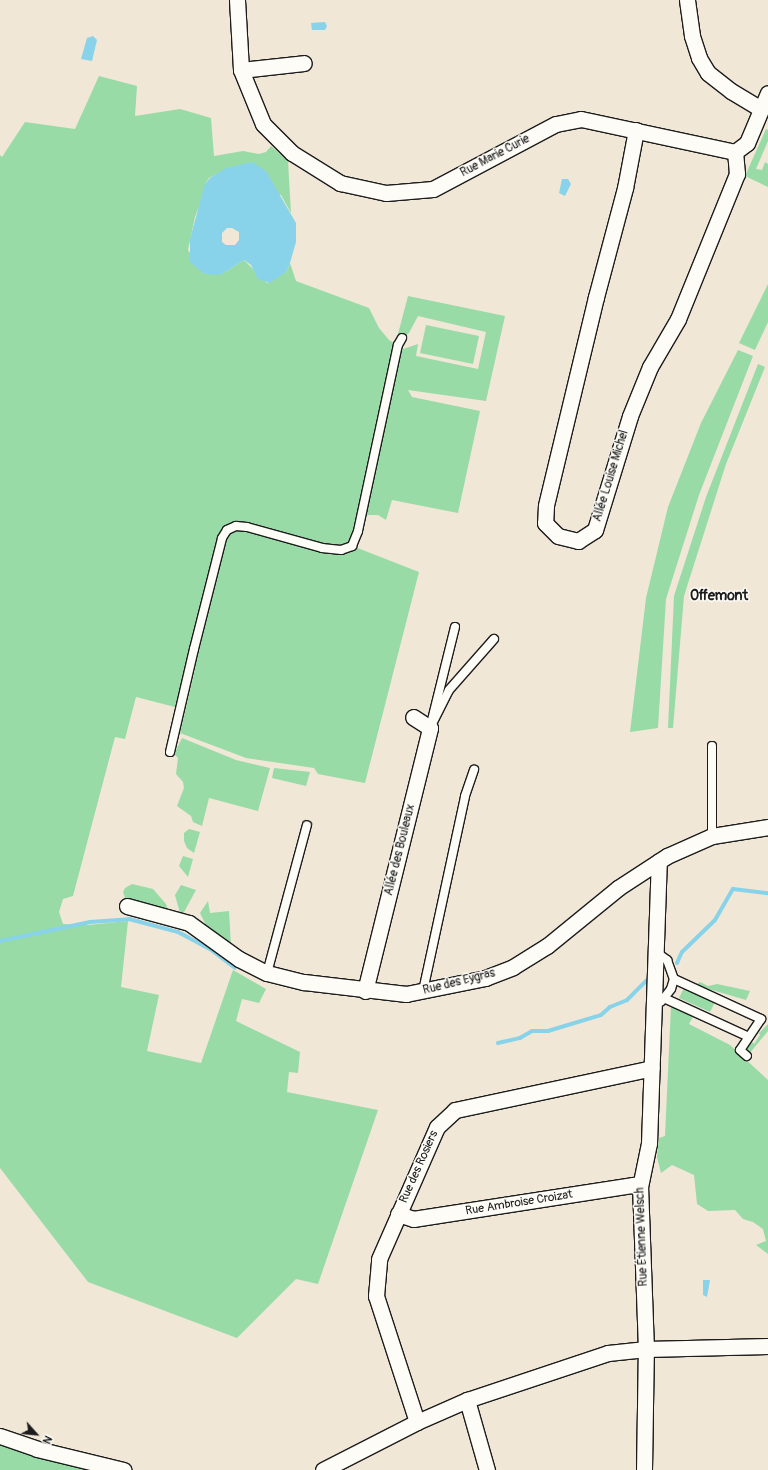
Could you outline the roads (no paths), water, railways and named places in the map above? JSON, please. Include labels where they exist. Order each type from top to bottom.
[{"type":"street","name":"Rue Marie Curie","points":[[237,0],[241,70],[263,124],[292,153],[340,183],[386,193],[433,189],[556,124],[581,119],[735,152]]},
{"type":"street","points":[[687,0],[692,36],[699,58],[708,73],[730,91],[761,109]]},
{"type":"street","points":[[241,70],[304,63]]},
{"type":"street","points":[[735,152],[747,143],[768,93]]},
{"type":"street","name":"Allée Louise Michel","points":[[636,130],[625,188],[596,297],[546,506],[545,523],[558,536],[578,541],[595,530],[630,416],[650,367],[678,319],[737,174],[735,152]]},
{"type":"street","points":[[413,717],[430,728]]},
{"type":"street","name":"Allée des Bouleaux","points":[[365,991],[430,728]]},
{"type":"street","name":"Rue des Eygras","points":[[127,906],[188,923],[239,959],[267,973],[365,991],[406,994],[485,978],[513,967],[548,946],[618,888],[659,861],[712,836],[768,827]]},
{"type":"street","name":"Rue Étienne Welsch","points":[[644,1470],[646,1349],[640,1186],[649,1143],[652,1068],[660,1003],[656,952],[659,861]]},
{"type":"street","name":"Rue des Rosiers","points":[[417,1422],[376,1296],[379,1259],[437,1127],[454,1110],[652,1068]]},
{"type":"street","name":"Rue Ambroise Croizat","points":[[398,1214],[413,1219],[633,1185],[640,1186]]},
{"type":"street","points":[[324,1470],[417,1422],[467,1400],[608,1353],[646,1349],[768,1346]]},
{"type":"street","points":[[467,1400],[487,1470]]},
{"type":"street","points":[[0,1436],[37,1449],[124,1470]]},
{"type":"lane","points":[[170,752],[194,649],[227,530],[236,526],[247,527],[322,548],[341,550],[352,546],[358,531],[398,345],[402,338]]},
{"type":"lane","points":[[430,728],[455,627]]},
{"type":"lane","points":[[430,728],[449,690],[494,639]]},
{"type":"lane","points":[[712,746],[712,836]]},
{"type":"lane","points":[[423,991],[464,796],[474,770]]},
{"type":"lane","points":[[267,973],[307,825]]},
{"type":"lane","points":[[656,952],[667,960],[674,979],[761,1019],[740,1050],[747,1056]]},
{"type":"lane","points":[[674,979],[660,1003],[749,1037]]},
{"type":"water","points":[[325,22],[327,26],[325,30],[312,30],[311,23]]},
{"type":"water","points":[[93,36],[97,40],[92,61],[81,59],[87,38]]},
{"type":"water","points":[[252,162],[266,171],[296,223],[296,242],[290,263],[286,272],[270,283],[258,279],[251,265],[244,260],[222,274],[212,275],[203,273],[190,262],[190,239],[205,184],[210,178],[226,168]],"holes":[[[227,228],[232,228],[239,232],[239,240],[235,245],[226,245],[222,242],[222,233]]]},
{"type":"water","points":[[562,179],[568,179],[571,184],[565,196],[559,193]]},
{"type":"water","points":[[703,1280],[710,1280],[707,1297],[703,1295]]},
{"type":"waterway","points":[[677,963],[682,952],[715,920],[733,889],[768,893]]},
{"type":"waterway","points":[[0,941],[90,922],[129,919],[178,932],[210,949],[235,968]]},
{"type":"waterway","points":[[498,1043],[520,1038],[532,1031],[548,1031],[601,1015],[610,1007],[627,1000],[646,981]]},
{"type":"district","name":"Offemont","points":[[719,596]]}]
